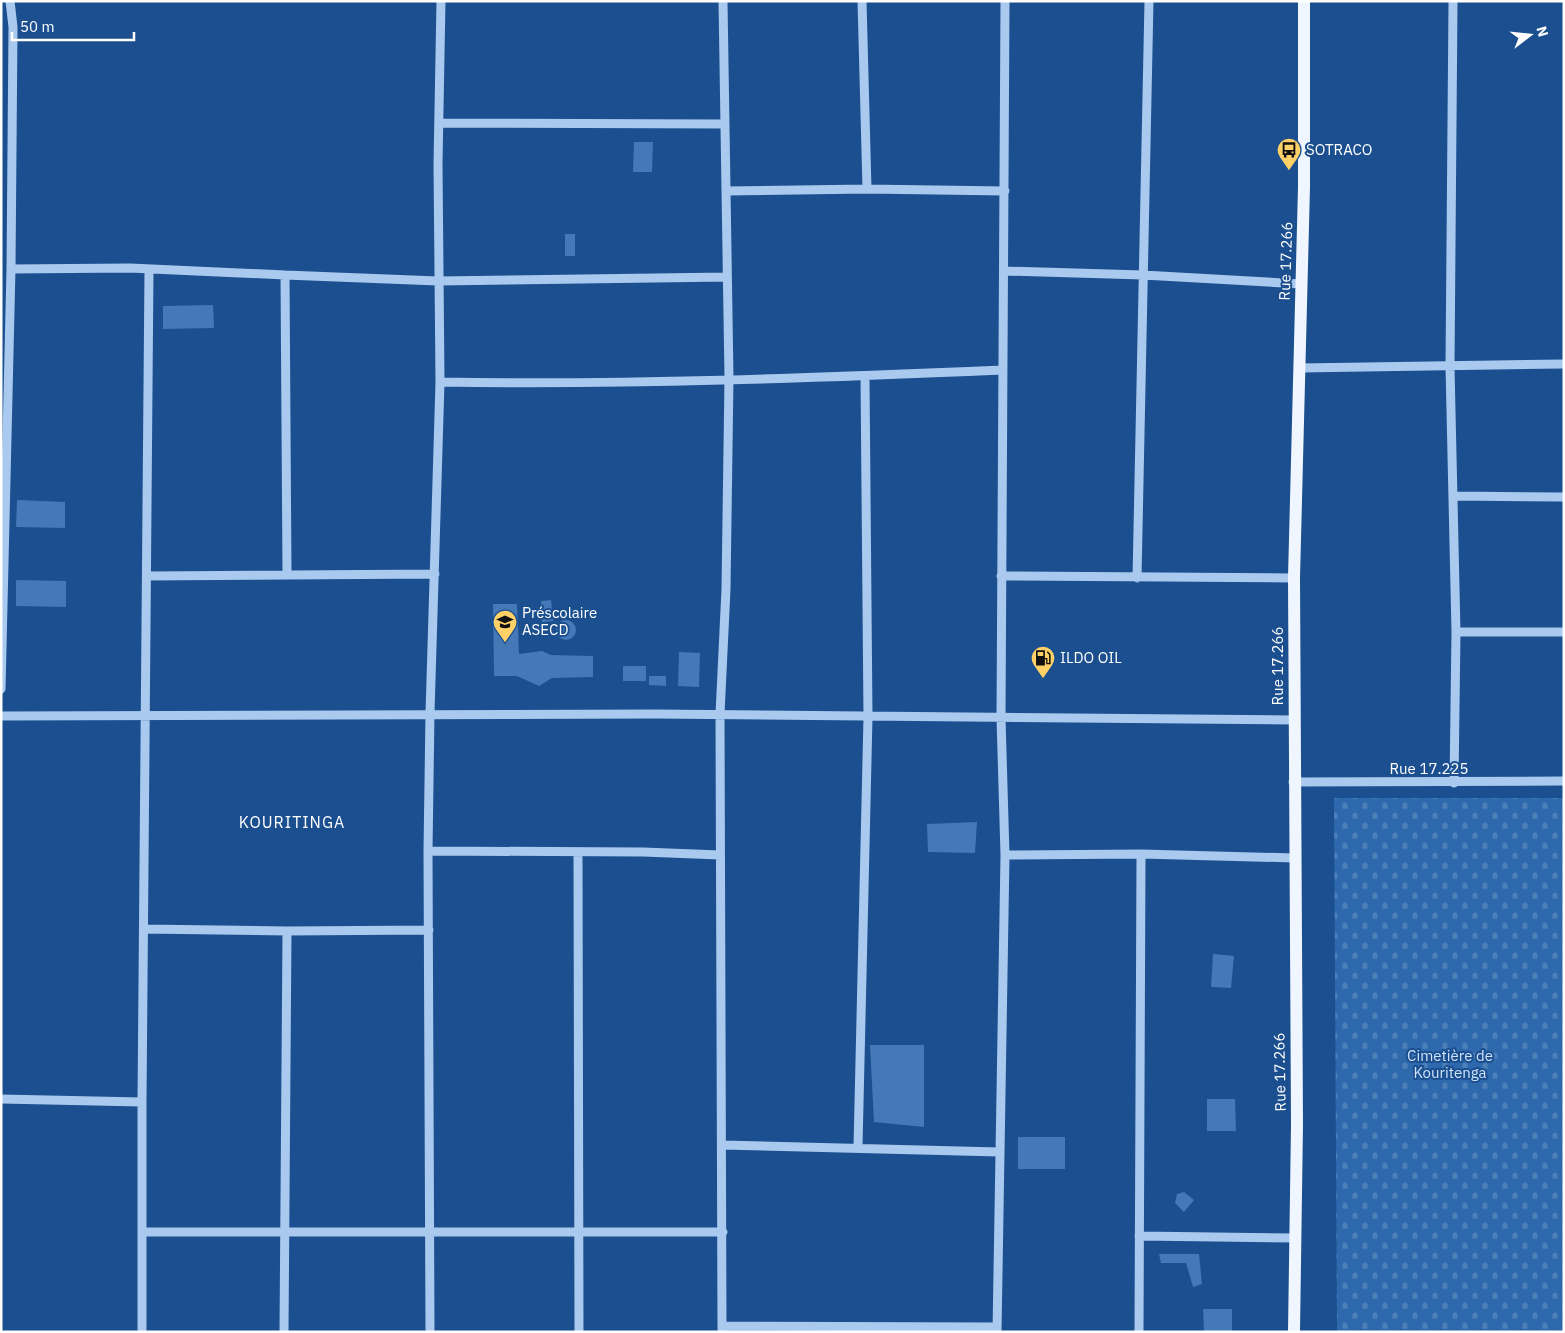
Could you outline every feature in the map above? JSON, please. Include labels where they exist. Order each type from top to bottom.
[{"type":"main road","name":"Rue 17.266","points":[[1294,1332],[1297,1114],[1293,782],[1294,578],[1300,368],[1304,1]]},
{"type":"street","points":[[1,689],[5,285],[11,269],[13,27],[10,1]]},
{"type":"street","points":[[430,1332],[428,851],[430,713],[440,382],[438,281],[441,1]]},
{"type":"street","points":[[723,1],[729,378],[726,589],[720,714],[722,1329],[859,1330],[996,1329],[1005,855],[1001,718],[1005,1]]},
{"type":"street","points":[[862,1],[867,189]]},
{"type":"street","points":[[1137,578],[1149,1]]},
{"type":"street","points":[[1454,1],[1450,367],[1456,632],[1454,783]]},
{"type":"street","points":[[439,123],[725,124]]},
{"type":"street","points":[[726,190],[867,189],[1005,191]]},
{"type":"street","points":[[11,269],[148,269],[438,281],[727,277]]},
{"type":"street","points":[[142,1332],[148,269]]},
{"type":"street","points":[[1004,270],[1143,275],[1301,284]]},
{"type":"street","points":[[285,275],[287,574]]},
{"type":"street","points":[[1300,368],[1564,364]]},
{"type":"street","points":[[440,382],[541,384],[729,378],[865,377],[1003,370]]},
{"type":"street","points":[[858,1147],[868,717],[865,377]]},
{"type":"street","points":[[1454,496],[1564,497]]},
{"type":"street","points":[[147,576],[435,574]]},
{"type":"street","points":[[1001,576],[1294,578]]},
{"type":"street","points":[[1456,632],[1564,632]]},
{"type":"street","points":[[1,716],[144,717],[430,713],[1294,720]]},
{"type":"street","name":"Rue 17.225","points":[[1293,782],[1454,783],[1564,781]]},
{"type":"street","points":[[428,851],[720,855]]},
{"type":"street","points":[[578,852],[579,1332]]},
{"type":"street","points":[[1005,855],[1141,854],[1294,858]]},
{"type":"street","points":[[1139,1332],[1141,854]]},
{"type":"street","points":[[144,929],[287,932],[429,930]]},
{"type":"street","points":[[284,1332],[287,932]]},
{"type":"street","points":[[1,1099],[142,1102]]},
{"type":"street","points":[[722,1145],[999,1152]]},
{"type":"street","points":[[143,1232],[431,1234],[723,1232]]},
{"type":"street","points":[[1139,1236],[1295,1238]]},
{"type":"green space","name":"Cimetière de Kouritenga","points":[[1334,798],[1564,798],[1564,1332],[1337,1332]]},
{"type":"building","points":[[634,142],[653,142],[652,172],[633,172]]},
{"type":"building","points":[[565,234],[575,234],[575,256],[565,256]]},
{"type":"building","points":[[213,305],[214,328],[163,329],[163,306]]},
{"type":"building","points":[[17,500],[65,502],[65,528],[16,527]]},
{"type":"building","points":[[16,580],[66,581],[66,607],[16,606]]},
{"type":"building","points":[[551,600],[553,621],[542,622],[541,601]]},
{"type":"building","points":[[493,604],[517,604],[519,654],[542,651],[551,655],[593,656],[593,677],[552,678],[539,686],[517,676],[494,676]]},
{"type":"building","points":[[566,620],[573,623],[576,630],[573,637],[566,640],[559,637],[556,630],[559,623]]},
{"type":"building","points":[[679,652],[700,653],[699,687],[678,686]]},
{"type":"building","points":[[623,666],[646,666],[646,681],[623,681]]},
{"type":"building","points":[[649,676],[666,676],[666,686],[649,685]]},
{"type":"building","points":[[977,822],[975,853],[928,852],[927,824]]},
{"type":"building","points":[[1213,954],[1234,956],[1231,988],[1211,987]]},
{"type":"building","points":[[870,1045],[924,1045],[924,1127],[874,1122]]},
{"type":"building","points":[[1207,1099],[1235,1099],[1236,1131],[1207,1131]]},
{"type":"building","points":[[1018,1137],[1065,1137],[1065,1169],[1018,1169]]},
{"type":"building","points":[[1184,1192],[1194,1200],[1184,1212],[1175,1203],[1177,1194]]},
{"type":"building","points":[[1159,1254],[1199,1254],[1202,1284],[1193,1287],[1186,1263],[1161,1263]]},
{"type":"building","points":[[1203,1309],[1232,1309],[1232,1332],[1204,1332]]},
{"type":"place","name":"SOTRACO","points":[[1289,171]]},
{"type":"place","name":"Préscolaire ASECD","points":[[505,643]]},
{"type":"place","name":"ILDO OIL","points":[[1043,679]]},
{"type":"district","name":"KOURITINGA","points":[[292,822]]}]
